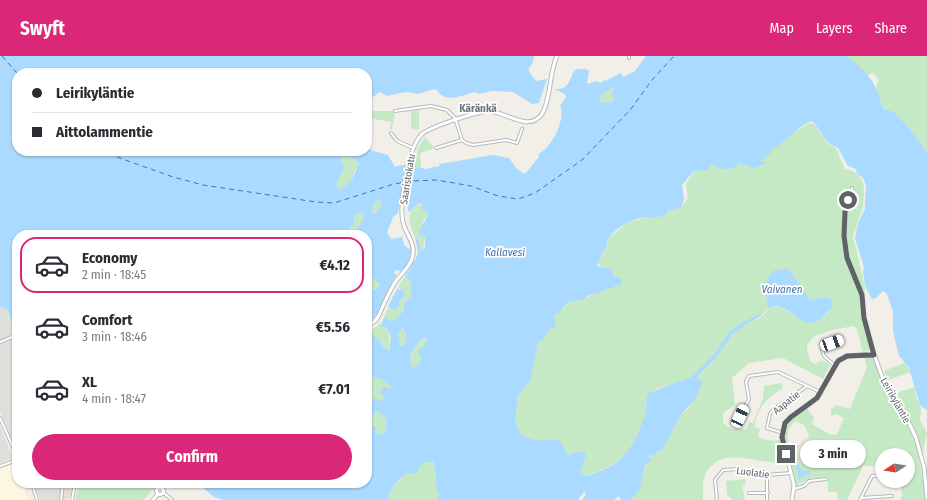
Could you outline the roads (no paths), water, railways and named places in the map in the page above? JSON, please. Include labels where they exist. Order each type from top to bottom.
[{"type":"main road","name":"Saaristokatu","points":[[372,323],[378,317],[393,286],[412,258],[413,246],[403,224],[402,211],[409,157],[412,148],[425,131],[487,111],[497,112],[524,122],[538,118],[544,108],[557,56]]},
{"type":"main road","points":[[792,500],[794,489],[792,473],[782,433],[787,420],[817,398],[834,365],[842,358],[847,356],[874,355]]},
{"type":"main road","name":"Leirikyläntie","points":[[874,355],[883,379],[903,410],[916,438],[924,466],[927,498]]},
{"type":"main road","points":[[153,500],[158,494],[157,490],[162,488],[164,493],[158,494]]},
{"type":"street","points":[[395,111],[431,106],[450,112],[456,120],[462,140]]},
{"type":"street","points":[[436,148],[462,140],[473,145],[502,140],[517,144],[522,129]]},
{"type":"street","points":[[391,133],[397,140],[412,148]]},
{"type":"street","name":"Leirikyläntie","points":[[852,188],[845,212],[844,236],[847,258],[862,295],[864,318],[874,355]]},
{"type":"street","points":[[0,342],[12,338]]},
{"type":"street","points":[[834,365],[824,356],[822,350],[825,346],[840,340]]},
{"type":"street","points":[[740,416],[749,399],[746,382],[749,376],[778,372],[821,392]]},
{"type":"street","name":"Aapatie","points":[[782,433],[767,428],[770,414],[807,386]]},
{"type":"street","points":[[0,418],[12,445]]},
{"type":"street","points":[[0,466],[12,462]]},
{"type":"street","name":"Luolatie","points":[[717,500],[715,480],[723,470],[740,468],[767,475],[792,473]]},
{"type":"street","points":[[767,475],[767,500]]},
{"type":"street","points":[[860,499],[872,476],[875,476]]},
{"type":"street","points":[[794,489],[804,486],[809,481],[826,479]]},
{"type":"street","points":[[33,488],[37,500]]},
{"type":"street","points":[[61,500],[62,488]]},
{"type":"street","points":[[72,500],[74,488]]},
{"type":"street","points":[[164,493],[172,500]]},
{"type":"street","points":[[749,493],[768,493]]},
{"type":"street","points":[[860,499],[892,496]]},
{"type":"water","name":"Kallavesi","points":[[0,56],[534,56],[533,62],[528,70],[536,81],[547,79],[539,103],[532,104],[513,92],[492,91],[478,94],[475,92],[449,98],[441,95],[434,89],[418,94],[406,92],[387,96],[380,92],[372,98],[372,68],[12,68],[12,156],[342,156],[341,161],[345,167],[337,181],[337,189],[341,189],[351,181],[359,164],[349,156],[372,156],[372,150],[388,155],[395,167],[407,165],[426,169],[438,167],[440,164],[493,155],[509,158],[517,169],[525,174],[539,157],[538,154],[543,151],[553,140],[559,125],[561,118],[560,106],[566,97],[565,94],[554,89],[560,89],[567,85],[576,69],[586,69],[589,71],[587,84],[597,81],[602,83],[603,80],[605,81],[621,73],[623,77],[635,71],[646,56],[846,56],[866,73],[878,92],[883,109],[894,112],[909,128],[927,152],[927,410],[920,405],[909,368],[899,356],[893,331],[893,312],[887,294],[883,291],[876,298],[872,299],[865,286],[863,272],[864,267],[855,238],[858,223],[865,209],[866,185],[862,176],[861,177],[857,174],[856,169],[848,166],[838,148],[828,143],[811,121],[801,127],[775,148],[772,147],[771,152],[764,159],[759,160],[765,162],[765,164],[754,168],[739,163],[733,168],[725,169],[711,164],[707,170],[694,171],[682,185],[684,199],[681,208],[668,211],[665,216],[633,220],[625,224],[611,235],[606,249],[597,266],[611,269],[614,276],[620,278],[622,283],[620,285],[616,285],[614,288],[587,296],[584,300],[569,301],[559,313],[555,314],[556,325],[554,329],[551,327],[543,339],[538,342],[530,381],[518,396],[515,420],[520,433],[533,440],[538,439],[540,441],[553,439],[560,441],[565,448],[566,453],[570,455],[580,451],[585,452],[586,456],[580,473],[585,476],[613,465],[627,452],[637,436],[643,420],[649,393],[693,377],[702,381],[702,385],[695,399],[681,415],[662,450],[658,451],[654,456],[651,454],[649,457],[651,460],[644,468],[640,489],[631,500],[622,500],[618,496],[614,500],[582,500],[586,494],[584,492],[578,500],[438,500],[439,494],[435,484],[436,473],[433,461],[421,464],[416,474],[407,473],[403,476],[393,488],[388,500],[224,500],[214,497],[203,488],[372,488],[372,426],[376,427],[375,432],[378,435],[385,432],[386,420],[383,415],[377,411],[372,417],[372,400],[375,398],[378,401],[383,400],[384,395],[380,394],[381,390],[385,387],[390,389],[391,387],[385,381],[372,377],[372,335],[381,342],[384,348],[389,350],[391,336],[386,327],[381,327],[384,317],[394,321],[404,310],[404,303],[411,296],[411,281],[405,276],[411,267],[407,264],[401,271],[395,270],[394,273],[397,275],[381,308],[372,319],[372,291],[379,286],[380,282],[375,281],[375,278],[372,279],[372,230],[356,230],[363,218],[363,212],[355,215],[353,219],[355,223],[350,230],[12,230],[12,325],[6,309],[0,307]],"holes":[[[611,88],[615,88],[611,94],[615,98],[612,102],[600,103],[601,95]],[[379,200],[381,201],[381,206],[375,213],[371,212],[374,205]],[[400,201],[408,203],[408,211],[410,212],[418,203],[421,204],[423,211],[427,211],[428,215],[418,234],[425,237],[425,248],[421,251],[417,237],[415,238],[418,252],[415,261],[410,258],[411,250],[404,245],[402,237],[391,239],[387,233],[393,217],[398,213]],[[402,328],[407,335],[405,344],[400,346],[398,334]],[[422,338],[428,339],[424,346],[418,351],[421,358],[420,364],[412,368],[410,355]]]},
{"type":"water","name":"Vaivanen","points":[[786,268],[790,270],[810,300],[824,297],[830,298],[833,302],[832,308],[820,320],[809,323],[778,306],[772,307],[755,320],[746,322],[767,309],[768,304],[765,285],[773,271]]},
{"type":"water","points":[[397,289],[403,290],[405,296],[400,300],[398,307],[395,310],[390,309],[388,306]]},
{"type":"water","points":[[798,464],[804,471],[810,471],[810,475],[806,475],[799,479],[796,467]]},
{"type":"waterway","points":[[692,379],[715,356],[731,333],[746,322]]},
{"type":"district","name":"Käränkä","points":[[478,108]]}]
